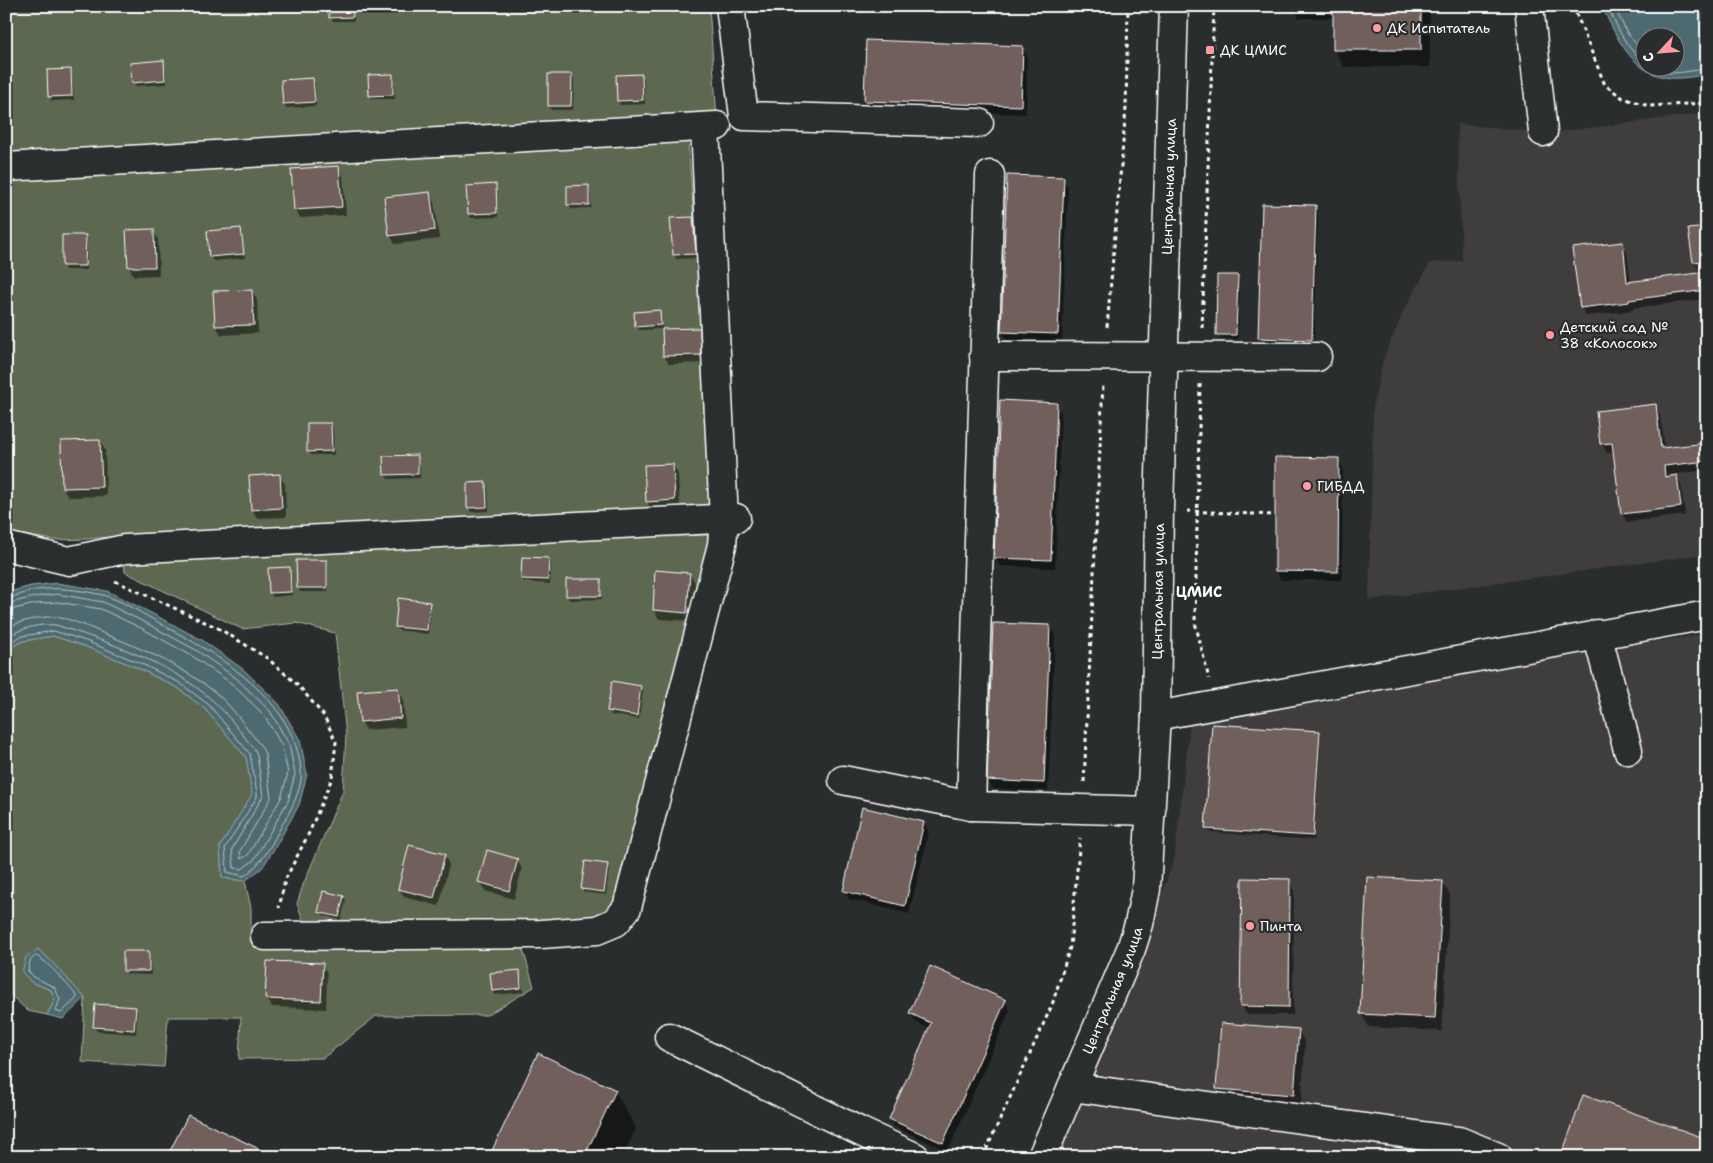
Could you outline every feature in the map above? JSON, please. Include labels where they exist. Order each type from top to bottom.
[{"type":"street","points":[[730,6],[744,116],[979,123]]},
{"type":"street","name":"Центральная улица","points":[[1042,1157],[1131,949],[1139,924],[1146,889],[1156,716],[1159,510],[1174,6]]},
{"type":"street","points":[[1529,6],[1543,132]]},
{"type":"street","points":[[6,166],[711,127],[730,519],[627,908],[616,922],[597,930],[541,934],[278,936]]},
{"type":"street","points":[[971,806],[990,176]]},
{"type":"street","points":[[984,356],[1318,357]]},
{"type":"street","points":[[6,546],[70,561],[125,549],[730,519]]},
{"type":"street","points":[[1156,716],[1707,615]]},
{"type":"street","points":[[1598,634],[1628,750]]},
{"type":"street","points":[[843,780],[971,806],[1151,811]]},
{"type":"street","points":[[669,1037],[915,1157]]},
{"type":"street","points":[[1072,1086],[1459,1141],[1498,1157]]},
{"type":"path","points":[[983,1157],[1052,1005],[1070,947],[1083,809],[1104,356],[1126,108],[1128,6]]},
{"type":"path","points":[[1573,6],[1605,85],[1623,98],[1649,106],[1707,103]]},
{"type":"path","points":[[1159,510],[1275,515]]},
{"type":"path","points":[[109,578],[218,628],[267,658],[298,685],[324,716],[336,742],[332,778],[309,833],[285,880],[279,910],[278,936]]},
{"type":"shaded area","name":"Детский сад № 38 «Колосок»","points":[[1707,113],[1707,554],[1369,600],[1373,407],[1383,359],[1404,311],[1430,263],[1462,261],[1457,124],[1549,133]]},
{"type":"shaded area","points":[[1707,634],[1707,1157],[1058,1157],[1174,861],[1192,706]]},
{"type":"green space","points":[[6,6],[709,6],[717,119],[6,153]]},
{"type":"green space","points":[[688,141],[716,509],[87,539],[54,540],[6,532],[6,176]]},
{"type":"green space","points":[[710,535],[697,618],[615,908],[606,915],[589,918],[380,926],[304,922],[297,904],[303,885],[343,791],[346,735],[335,633],[296,623],[242,629],[125,572],[124,559],[393,544]]},
{"type":"green space","points":[[53,636],[84,646],[138,668],[178,688],[205,709],[246,757],[253,794],[220,847],[222,878],[245,881],[251,908],[251,943],[521,943],[534,987],[487,1015],[376,1016],[323,1058],[239,1059],[241,1017],[168,1017],[164,1067],[82,1062],[85,998],[38,949],[31,982],[51,990],[55,1000],[47,1015],[28,1011],[6,991],[6,650],[23,641]]},
{"type":"water","points":[[1602,6],[1707,6],[1707,74],[1686,78],[1686,28],[1636,28],[1636,63],[1613,30]]},
{"type":"water","points":[[57,583],[107,591],[202,640],[243,669],[279,704],[300,740],[307,774],[299,805],[276,846],[262,868],[245,881],[222,878],[220,847],[252,794],[246,757],[205,709],[178,688],[138,668],[84,646],[53,636],[23,641],[6,650],[6,593],[31,586]]},
{"type":"water","points":[[38,949],[85,998],[63,1019],[47,1015],[55,1000],[51,990],[31,982],[22,972],[26,957]]},
{"type":"building","points":[[329,6],[352,6],[353,17],[329,18]]},
{"type":"building","name":"ДК Испытатель","points":[[1333,6],[1421,6],[1421,50],[1333,50]]},
{"type":"building","points":[[866,40],[1023,46],[1021,106],[864,101]]},
{"type":"building","points":[[164,60],[165,80],[132,83],[130,63]]},
{"type":"building","points":[[71,69],[72,96],[48,97],[47,70]]},
{"type":"building","points":[[393,74],[393,95],[369,96],[368,75]]},
{"type":"building","points":[[548,74],[572,74],[571,106],[548,106]]},
{"type":"building","points":[[642,74],[643,100],[617,101],[616,75]]},
{"type":"building","points":[[313,78],[315,102],[283,104],[281,80]]},
{"type":"building","points":[[339,166],[342,207],[294,210],[291,169]]},
{"type":"building","points":[[1007,175],[1064,177],[1058,334],[1001,332]]},
{"type":"building","points":[[496,184],[497,213],[468,214],[466,186]]},
{"type":"building","points":[[589,185],[589,205],[567,205],[567,186]]},
{"type":"building","points":[[430,192],[435,230],[389,236],[384,197]]},
{"type":"building","points":[[1262,204],[1316,205],[1312,340],[1258,338]]},
{"type":"building","points":[[693,217],[696,254],[673,255],[670,218]]},
{"type":"building","points":[[1707,227],[1707,290],[1580,308],[1572,248],[1623,242],[1627,282],[1706,272],[1704,261],[1693,262],[1688,229]]},
{"type":"building","points":[[241,228],[244,254],[209,257],[207,231]]},
{"type":"building","points":[[154,229],[155,267],[128,267],[126,230]]},
{"type":"building","points":[[62,235],[86,235],[85,266],[62,266]]},
{"type":"building","points":[[1217,275],[1238,275],[1236,335],[1216,335]]},
{"type":"building","points":[[252,290],[254,325],[215,326],[213,291]]},
{"type":"building","points":[[660,310],[661,325],[635,327],[634,312]]},
{"type":"building","points":[[700,328],[701,355],[663,356],[662,329]]},
{"type":"building","points":[[1000,400],[1057,403],[1051,560],[994,558]]},
{"type":"building","points":[[1656,404],[1661,448],[1707,443],[1707,461],[1664,466],[1665,477],[1677,475],[1681,507],[1621,514],[1612,443],[1600,444],[1596,411]]},
{"type":"building","points":[[307,423],[331,423],[332,451],[307,452]]},
{"type":"building","points":[[100,440],[102,487],[62,488],[61,441]]},
{"type":"building","points":[[418,455],[418,474],[384,475],[383,456]]},
{"type":"building","name":"ГИБДД","points":[[1275,457],[1339,458],[1338,572],[1275,571]]},
{"type":"building","points":[[673,464],[675,500],[646,502],[644,465]]},
{"type":"building","points":[[280,474],[282,508],[251,510],[249,476]]},
{"type":"building","points":[[486,482],[487,507],[467,508],[467,483]]},
{"type":"building","points":[[522,557],[549,558],[548,580],[521,579]]},
{"type":"building","points":[[296,560],[327,560],[327,588],[297,588]]},
{"type":"building","points":[[290,567],[291,592],[269,593],[268,568]]},
{"type":"building","points":[[655,570],[690,573],[687,613],[653,610]]},
{"type":"building","points":[[566,579],[601,579],[601,596],[566,596]]},
{"type":"building","points":[[398,598],[430,602],[427,630],[395,627]]},
{"type":"building","points":[[993,623],[1050,625],[1044,783],[987,780]]},
{"type":"building","points":[[612,681],[641,686],[637,716],[607,711]]},
{"type":"building","points":[[398,688],[401,718],[360,722],[357,691]]},
{"type":"building","points":[[1212,724],[1320,731],[1313,836],[1205,829]]},
{"type":"building","points":[[862,807],[924,822],[905,906],[843,891]]},
{"type":"building","points":[[409,845],[445,854],[434,898],[398,889]]},
{"type":"building","points":[[487,850],[518,859],[509,891],[478,882]]},
{"type":"building","points":[[585,861],[608,864],[604,892],[581,889]]},
{"type":"building","points":[[1367,877],[1443,881],[1435,1018],[1360,1014]]},
{"type":"building","points":[[1242,878],[1290,879],[1289,1007],[1240,1006]]},
{"type":"building","points":[[323,891],[344,896],[339,917],[318,912]]},
{"type":"building","points":[[123,951],[149,951],[149,971],[123,971]]},
{"type":"building","points":[[267,961],[323,963],[321,1001],[265,999]]},
{"type":"building","points":[[930,966],[1006,1000],[943,1143],[889,1119],[931,1023],[909,1013]]},
{"type":"building","points":[[520,970],[521,988],[492,991],[490,973]]},
{"type":"building","points":[[95,1004],[136,1007],[134,1030],[93,1027]]},
{"type":"building","points":[[1221,1023],[1299,1029],[1294,1095],[1216,1089]]},
{"type":"building","points":[[538,1053],[616,1090],[584,1157],[489,1157]]},
{"type":"building","points":[[1583,1095],[1707,1139],[1707,1157],[1561,1157]]},
{"type":"building","points":[[188,1115],[276,1157],[167,1157]]},
{"type":"place","name":"ДК Испытатель","points":[[1377,28]]},
{"type":"place","name":"ДК ЦМИС","points":[[1210,50]]},
{"type":"place","name":"Детский сад № 38 «Колосок»","points":[[1550,335]]},
{"type":"place","name":"ГИБДД","points":[[1307,486]]},
{"type":"place","name":"Пинта","points":[[1250,926]]},
{"type":"district","name":"ЦМИС","points":[[1199,592]]}]
